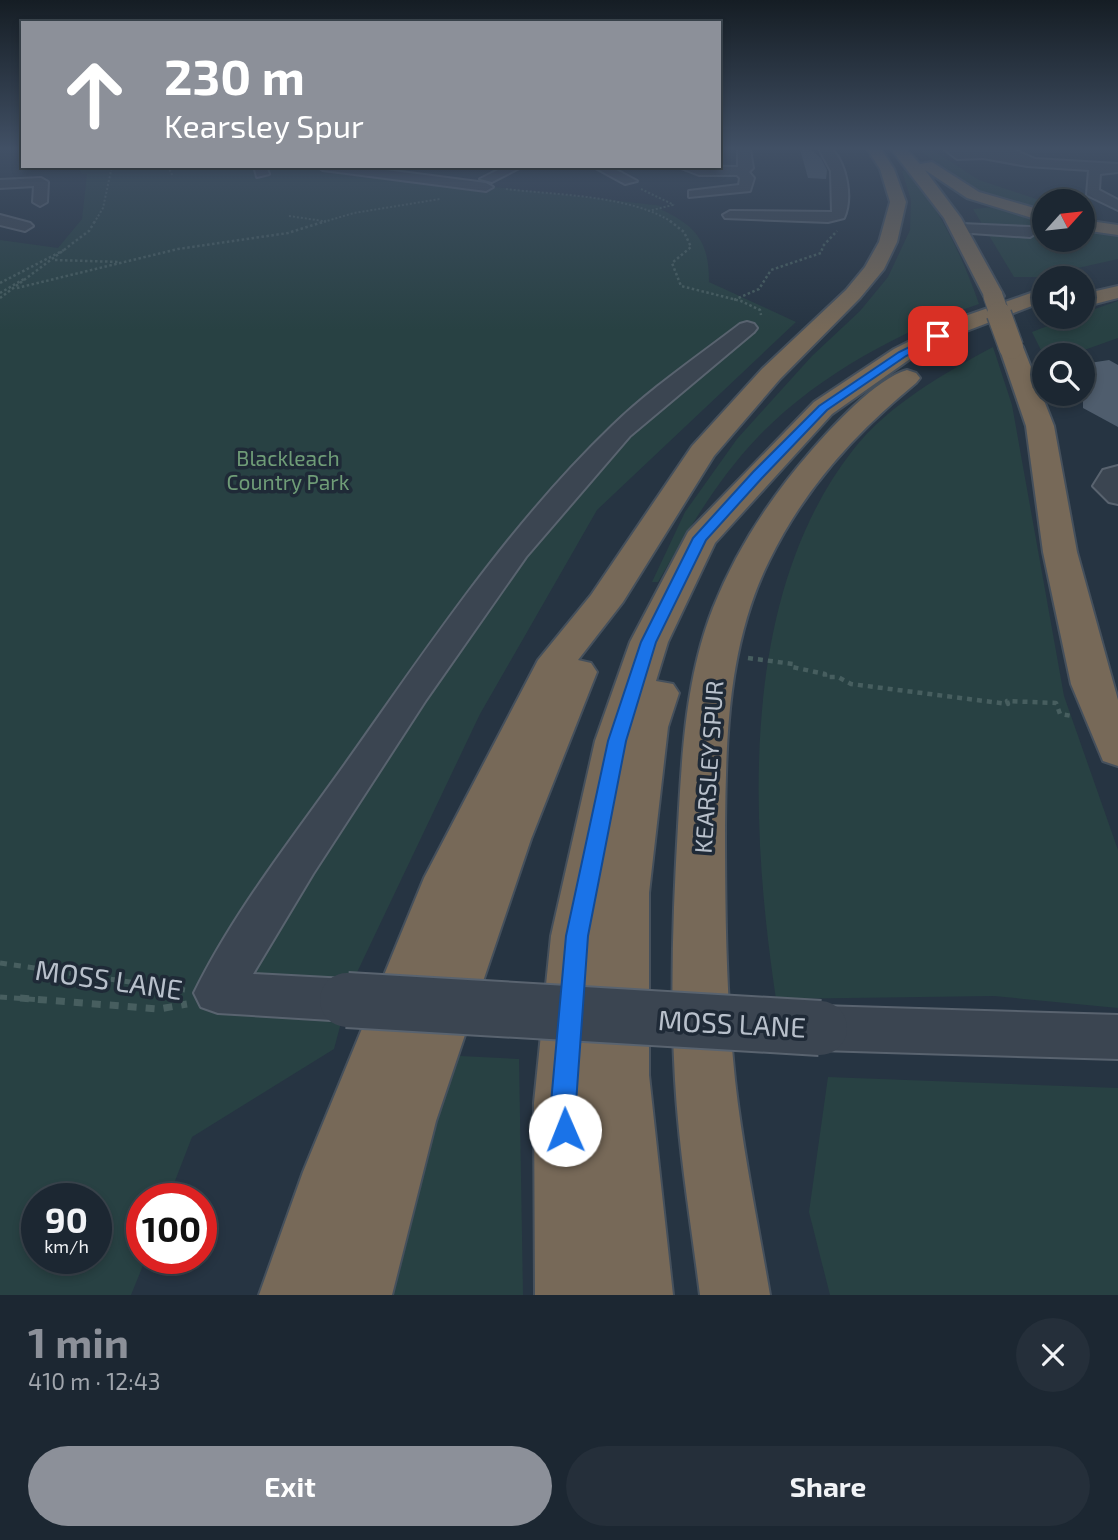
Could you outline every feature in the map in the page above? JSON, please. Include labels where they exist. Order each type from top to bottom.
[{"type":"highway","points":[[294,1295],[335,1172],[449,878],[558,660],[605,602],[702,452],[737,410],[874,270],[895,223],[897,209]]},
{"type":"highway","points":[[949,209],[962,229],[993,296],[1040,426],[1060,552],[1091,684],[1112,735]]},
{"type":"highway","points":[[1096,227],[1118,230]]},
{"type":"highway","points":[[1095,281],[1118,276]]},
{"type":"highway","points":[[1095,298],[1118,292]]},
{"type":"highway","points":[[570,1295],[564,1103],[577,936],[617,741],[649,642],[699,538],[823,408],[875,372],[956,327],[1032,299]]},
{"type":"highway","name":"KEARSLEY SPUR","points":[[705,1081],[699,911],[709,703],[738,595],[765,534],[806,472],[841,433],[872,405],[934,360],[1032,318]]},
{"type":"highway","points":[[638,1295],[619,1076],[624,893],[634,804],[647,727],[676,642],[742,494]]},
{"type":"highway","points":[[357,1295],[410,1108],[507,839],[605,602]]},
{"type":"highway","points":[[705,1081],[735,1295]]},
{"type":"highway","points":[[705,1081],[762,1295]]},
{"type":"street","points":[[712,209],[730,223],[830,218],[839,215],[839,209]]},
{"type":"street","points":[[827,235],[830,218]]},
{"type":"street","points":[[962,229],[1030,232]]},
{"type":"street","points":[[218,993],[263,913],[455,632],[526,536],[606,445],[656,400],[740,314]]},
{"type":"street","points":[[1118,474],[1112,476],[1106,486],[1118,496]]},
{"type":"street","name":"MOSS LANE","points":[[218,993],[821,1028],[1118,1037]]},
{"type":"path","points":[[0,298],[71,248],[89,231],[102,209]]},
{"type":"path","points":[[16,288],[211,243],[288,233],[324,221],[375,209]]},
{"type":"path","points":[[640,209],[681,229],[691,242],[691,247],[672,263],[681,286],[740,314],[762,316],[760,310],[740,314]]},
{"type":"path","points":[[647,211],[654,209]]},
{"type":"path","points":[[289,216],[324,221]]},
{"type":"path","points":[[740,314],[759,289],[764,276],[771,270],[821,253],[823,246],[837,234],[840,220],[830,218]]},
{"type":"path","points":[[0,284],[53,254],[71,248]]},
{"type":"path","points":[[55,260],[127,262]]},
{"type":"path","points":[[0,293],[43,269]]},
{"type":"path","points":[[720,654],[793,664],[792,667],[825,674],[825,677],[838,677],[851,684],[1008,704],[1007,701],[1056,703],[1060,714],[1112,735]]},
{"type":"path","name":"MOSS LANE","points":[[0,963],[141,986],[218,993]]},
{"type":"path","points":[[0,997],[159,1009],[188,1004],[218,993]]},
{"type":"green space","name":"Blackleach Country Park","points":[[83,209],[661,209],[685,223],[699,238],[707,257],[709,282],[796,322],[597,510],[480,714],[351,985],[334,1049],[192,1137],[174,1183],[126,1183],[126,1274],[140,1274],[131,1295],[0,1295],[0,240],[58,248],[82,219]]},
{"type":"green space","points":[[911,209],[935,209],[958,252],[979,304],[919,328],[861,358],[832,375],[780,416],[742,454],[716,489],[658,582],[652,582],[685,512],[737,439],[812,356],[860,311],[888,277],[910,230]]},
{"type":"green space","points":[[973,209],[1003,209],[1032,217],[1032,252],[1096,252],[1096,231],[1118,234],[1118,259],[1087,266],[1032,266],[1032,277],[1014,277]]},
{"type":"green space","points":[[1118,301],[1118,338],[1095,346],[1095,343],[1038,343],[1032,332],[1040,329],[1095,329],[1095,309]]},
{"type":"green space","points":[[993,347],[1012,405],[1064,696],[1118,850],[1118,1008],[994,996],[776,999],[761,860],[759,788],[762,714],[771,642],[789,573],[816,509],[853,450],[867,434],[917,392]]},
{"type":"green space","points":[[440,1055],[519,1059],[523,1295],[393,1295]]},
{"type":"green space","points":[[828,1077],[1118,1088],[1118,1295],[830,1295],[809,1212]]},
{"type":"building","points":[[1109,360],[1118,365],[1118,427],[1083,408],[1095,406],[1095,362]]},
{"type":"route","points":[[565,1130],[564,1103],[577,936],[617,741],[649,642],[699,538],[757,475],[823,408],[902,354],[938,336]]}]
